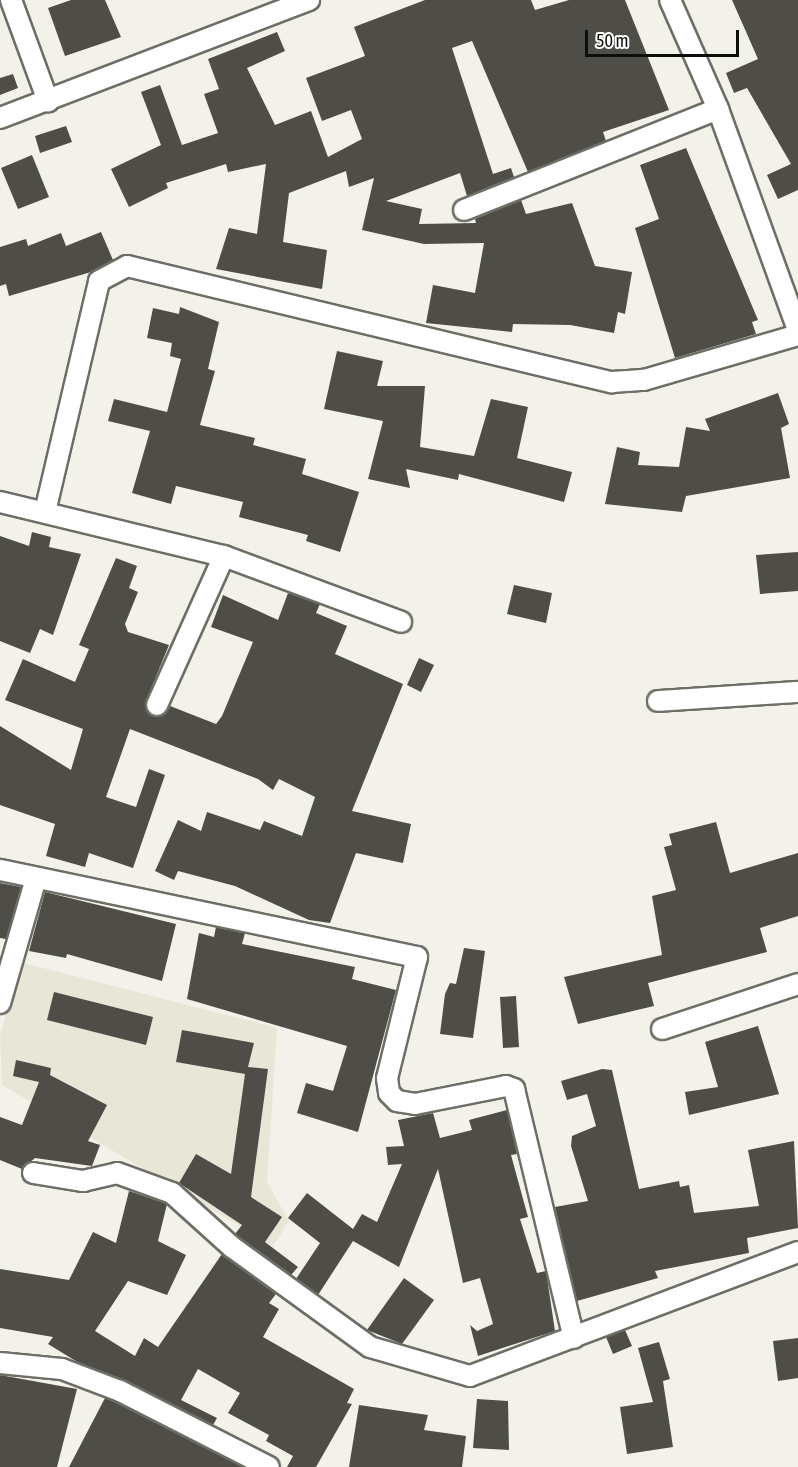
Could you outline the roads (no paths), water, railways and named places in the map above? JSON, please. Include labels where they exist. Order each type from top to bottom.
[{"type":"street","points":[[11,0],[48,101]]},
{"type":"street","points":[[0,118],[309,0]]},
{"type":"street","points":[[670,0],[718,109],[798,330]]},
{"type":"street","points":[[464,210],[718,109]]},
{"type":"street","points":[[45,512],[99,280],[127,266],[612,381],[644,380],[798,335]]},
{"type":"street","points":[[0,502],[224,556],[401,622]]},
{"type":"street","points":[[157,705],[224,556]]},
{"type":"street","points":[[658,701],[798,692]]},
{"type":"street","points":[[0,870],[417,957],[387,1078],[389,1093],[397,1101],[416,1104],[506,1086],[514,1089],[574,1338]]},
{"type":"street","points":[[1,991],[36,878]]},
{"type":"street","points":[[662,1029],[798,984]]},
{"type":"street","points":[[33,1173],[83,1181],[117,1173],[172,1194],[232,1247],[370,1347],[413,1363],[470,1376],[798,1252]]},
{"type":"street","points":[[0,1363],[62,1369],[120,1391],[269,1467]]}]
